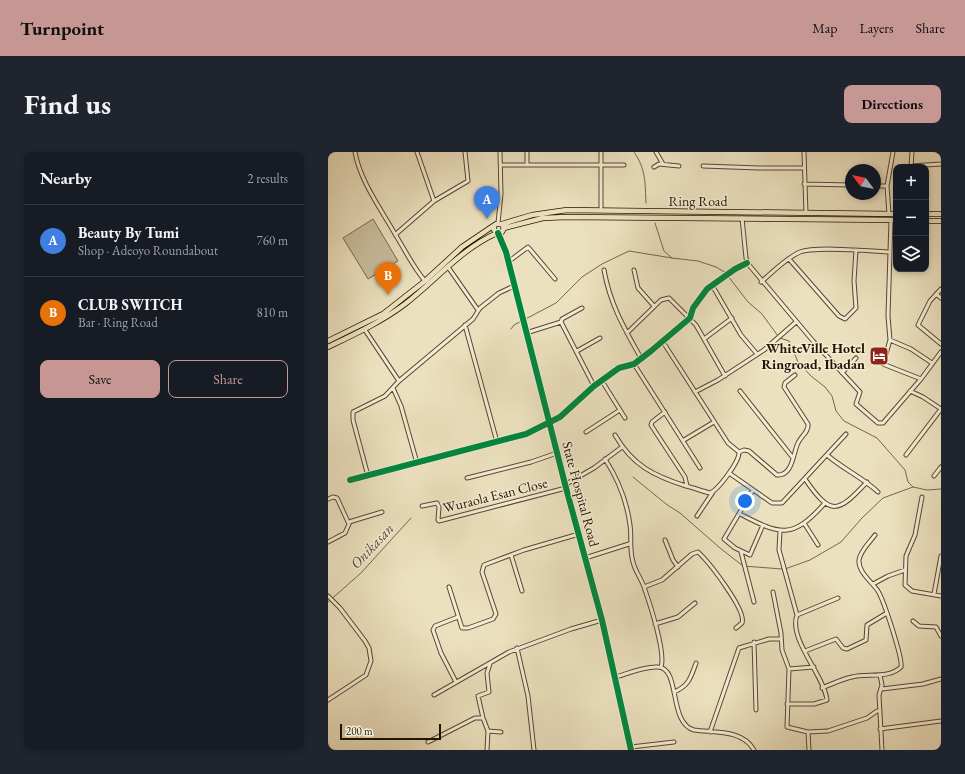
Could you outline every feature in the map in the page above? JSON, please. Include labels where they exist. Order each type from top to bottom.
[{"type":"main road","name":"Ring Road","points":[[328,341],[383,314],[426,281],[462,247],[500,228],[543,213],[601,210],[893,214]]},
{"type":"main road","points":[[929,214],[941,214]]},
{"type":"main road","name":"Ring Road","points":[[328,347],[365,330],[405,304],[474,245],[500,228],[544,218],[893,220]]},
{"type":"main road","points":[[929,221],[941,221]]},
{"type":"street","points":[[355,152],[365,180],[414,266],[426,281]]},
{"type":"street","points":[[417,152],[434,201]]},
{"type":"street","points":[[396,234],[434,201],[468,181],[465,152]]},
{"type":"street","name":"State Hospital Road","points":[[500,152],[500,228],[523,323],[602,620],[631,748]]},
{"type":"street","points":[[527,152],[527,164]]},
{"type":"street","points":[[601,152],[601,210]]},
{"type":"street","points":[[656,152],[663,164]]},
{"type":"street","points":[[804,152],[806,213]]},
{"type":"street","points":[[889,214],[888,186],[893,152]]},
{"type":"street","points":[[911,164],[912,152]]},
{"type":"street","points":[[501,164],[624,165]]},
{"type":"street","points":[[654,167],[659,164],[679,166]]},
{"type":"street","points":[[929,165],[941,164]]},
{"type":"street","points":[[703,166],[804,168]]},
{"type":"street","points":[[804,184],[845,185]]},
{"type":"street","points":[[881,186],[888,186]]},
{"type":"street","points":[[742,218],[747,263],[761,282],[796,322],[860,392],[861,396],[856,402],[858,406],[881,424],[921,379],[941,352]]},
{"type":"street","points":[[893,228],[890,252],[888,316],[890,340],[884,364],[921,379]]},
{"type":"street","points":[[508,262],[528,247],[555,280]]},
{"type":"street","points":[[761,282],[789,259],[805,251],[856,250],[890,252]]},
{"type":"street","points":[[789,259],[838,316],[845,319],[856,308],[854,281],[856,250]]},
{"type":"street","points":[[350,480],[498,442],[526,434],[550,423],[560,417],[594,386],[619,368],[634,364],[663,342],[690,318],[699,299],[707,289],[730,272],[747,263]]},
{"type":"street","points":[[448,267],[478,310]]},
{"type":"street","points":[[604,270],[610,296],[620,322],[641,358]]},
{"type":"street","points":[[634,270],[638,288],[654,306]]},
{"type":"street","points":[[712,285],[741,336],[757,354]]},
{"type":"street","points":[[368,476],[353,420],[354,412],[385,396],[400,381],[473,319],[478,310],[499,292],[514,286]]},
{"type":"street","points":[[941,289],[936,294],[918,325],[941,344]]},
{"type":"street","points":[[936,294],[941,298]]},
{"type":"street","points":[[627,333],[654,306],[664,298],[669,298],[690,318],[725,376]]},
{"type":"street","points":[[526,334],[561,322],[562,319],[582,308]]},
{"type":"street","points":[[704,339],[732,318]]},
{"type":"street","points":[[561,322],[594,386]]},
{"type":"street","points":[[695,392],[725,376],[757,354],[796,322]]},
{"type":"street","points":[[465,325],[498,442]]},
{"type":"street","points":[[365,330],[400,381]]},
{"type":"street","points":[[577,351],[600,338]]},
{"type":"street","points":[[890,340],[911,349],[932,363]]},
{"type":"street","points":[[663,342],[726,440],[739,452]]},
{"type":"street","points":[[842,373],[856,358]]},
{"type":"street","points":[[634,364],[684,440],[700,468]]},
{"type":"street","points":[[739,452],[744,450],[749,451],[772,471],[780,475],[789,468],[798,443],[809,427],[784,387],[785,383],[796,376]]},
{"type":"street","points":[[602,381],[625,418]]},
{"type":"street","points":[[394,388],[401,406],[417,463]]},
{"type":"street","points":[[740,391],[793,458]]},
{"type":"street","points":[[906,455],[941,409],[923,397],[910,391]]},
{"type":"street","points":[[586,432],[620,410]]},
{"type":"street","points":[[665,412],[652,422],[651,425],[685,478],[687,486]]},
{"type":"street","points":[[684,440],[714,422]]},
{"type":"street","points":[[729,473],[772,503],[779,504],[788,497],[846,434]]},
{"type":"street","points":[[616,435],[622,447],[642,467],[654,474],[687,486],[705,492],[713,492]]},
{"type":"street","points":[[566,488],[568,483],[622,447]]},
{"type":"street","points":[[697,516],[713,492],[729,473],[738,458],[739,452]]},
{"type":"street","points":[[467,478],[531,462],[557,453]]},
{"type":"street","points":[[827,455],[840,466],[867,482],[878,492]]},
{"type":"street","points":[[606,459],[619,482],[630,527],[629,544],[633,564],[644,587],[655,624],[663,658],[662,668]]},
{"type":"street","points":[[934,476],[941,467]]},
{"type":"street","points":[[805,479],[820,500],[838,507],[844,505],[867,482]]},
{"type":"street","name":"Wuraola Esan Close","points":[[422,506],[434,503],[437,504],[439,507],[439,521],[566,488]]},
{"type":"street","points":[[753,490],[740,514],[723,538],[749,556],[752,554],[763,525]]},
{"type":"street","points":[[328,499],[333,497],[337,498],[349,522],[347,531],[328,542]]},
{"type":"street","points":[[922,497],[916,530],[906,556],[905,585],[908,589],[941,596]]},
{"type":"street","points":[[740,514],[780,531],[797,527],[804,523],[825,503]]},
{"type":"street","points":[[349,522],[382,512]]},
{"type":"street","points":[[804,523],[818,545]]},
{"type":"street","points":[[780,531],[780,550],[797,615],[794,626],[814,667],[826,698],[823,702],[814,704],[787,704]]},
{"type":"street","points":[[449,586],[461,626],[464,628],[495,618],[496,614],[482,572],[483,567],[487,563],[579,534]]},
{"type":"street","points":[[822,688],[852,676],[880,675],[898,670],[902,665],[882,599],[873,584],[860,568],[859,562],[861,554],[875,535]]},
{"type":"street","points":[[665,540],[673,560],[678,567]]},
{"type":"street","points":[[585,558],[629,544]]},
{"type":"street","points":[[741,551],[754,602]]},
{"type":"street","points":[[644,587],[662,580],[695,552],[700,554],[726,587],[743,615],[742,623],[736,628]]},
{"type":"street","points":[[511,555],[522,591]]},
{"type":"street","points":[[934,594],[941,556]]},
{"type":"street","points":[[873,584],[888,576],[905,570]]},
{"type":"street","points":[[900,573],[905,577]]},
{"type":"street","points":[[773,592],[781,633],[780,640],[789,669],[787,727],[808,732],[835,729],[867,718],[880,710]]},
{"type":"street","points":[[328,596],[340,608],[365,641],[369,648],[371,661],[366,675],[328,700]]},
{"type":"street","points":[[797,615],[838,598]]},
{"type":"street","points":[[655,624],[678,617],[695,603]]},
{"type":"street","points":[[805,650],[836,639],[843,648],[847,649],[866,640],[868,625],[887,613]]},
{"type":"street","points":[[456,682],[441,653],[433,630],[435,626],[458,617]]},
{"type":"street","points":[[434,695],[517,648],[602,620]]},
{"type":"street","points":[[913,621],[914,624],[919,626],[936,627],[941,636]]},
{"type":"street","points":[[710,732],[737,650],[742,646],[754,642],[769,639],[780,640]]},
{"type":"street","points":[[754,642],[756,710]]},
{"type":"street","points":[[517,648],[528,696],[534,750]]},
{"type":"street","points":[[487,750],[488,731],[483,718],[478,696],[489,692],[487,673],[490,663]]},
{"type":"street","points":[[674,692],[681,689],[689,682],[696,663]]},
{"type":"street","points":[[789,669],[814,667]]},
{"type":"street","points":[[616,677],[648,668],[662,668],[668,671],[679,712],[685,724],[690,729],[742,737],[754,750]]},
{"type":"street","points":[[880,675],[882,689],[879,695],[882,750]]},
{"type":"street","points":[[882,689],[923,684],[941,679]]},
{"type":"street","points":[[428,742],[475,718],[483,718]]},
{"type":"street","points":[[880,729],[941,722]]},
{"type":"street","points":[[488,731],[501,732]]},
{"type":"street","points":[[808,732],[809,750]]},
{"type":"street","points":[[631,748],[674,742]]},
{"type":"shaded area","points":[[373,219],[398,261],[368,279],[343,238]]},
{"type":"waterway","points":[[634,152],[643,170],[646,203]]},
{"type":"waterway","points":[[655,223],[664,251],[672,258],[698,261],[716,267],[726,273]]},
{"type":"waterway","points":[[511,329],[514,325],[556,303],[582,277],[602,264],[629,251],[672,258]]},
{"type":"waterway","points":[[728,276],[748,302],[762,314],[778,336]]},
{"type":"waterway","points":[[780,338],[789,341],[798,362],[811,376],[825,387],[832,396],[836,411],[844,421],[877,438],[905,470],[908,482],[913,487],[927,490],[941,489]]},
{"type":"waterway","points":[[633,477],[666,504],[680,513],[743,566],[782,569]]},
{"type":"waterway","points":[[785,569],[810,560],[841,542],[862,518],[883,498],[913,487]]},
{"type":"waterway","name":"Onikasan","points":[[328,602],[361,573],[411,518]]},
{"type":"cycle path","points":[[498,233],[506,252],[566,488],[602,620],[631,750]]},
{"type":"cycle path","points":[[350,480],[526,434],[560,417],[594,386],[619,368],[634,364],[651,351],[690,318],[693,308],[707,289],[735,269],[747,263]]},
{"type":"place","name":"Beauty By Tumi","points":[[487,219]]},
{"type":"place","name":"CLUB SWITCH","points":[[388,295]]},
{"type":"place","name":"WhiteVille Hotel Ringroad, Ibadan","points":[[879,356]]}]
